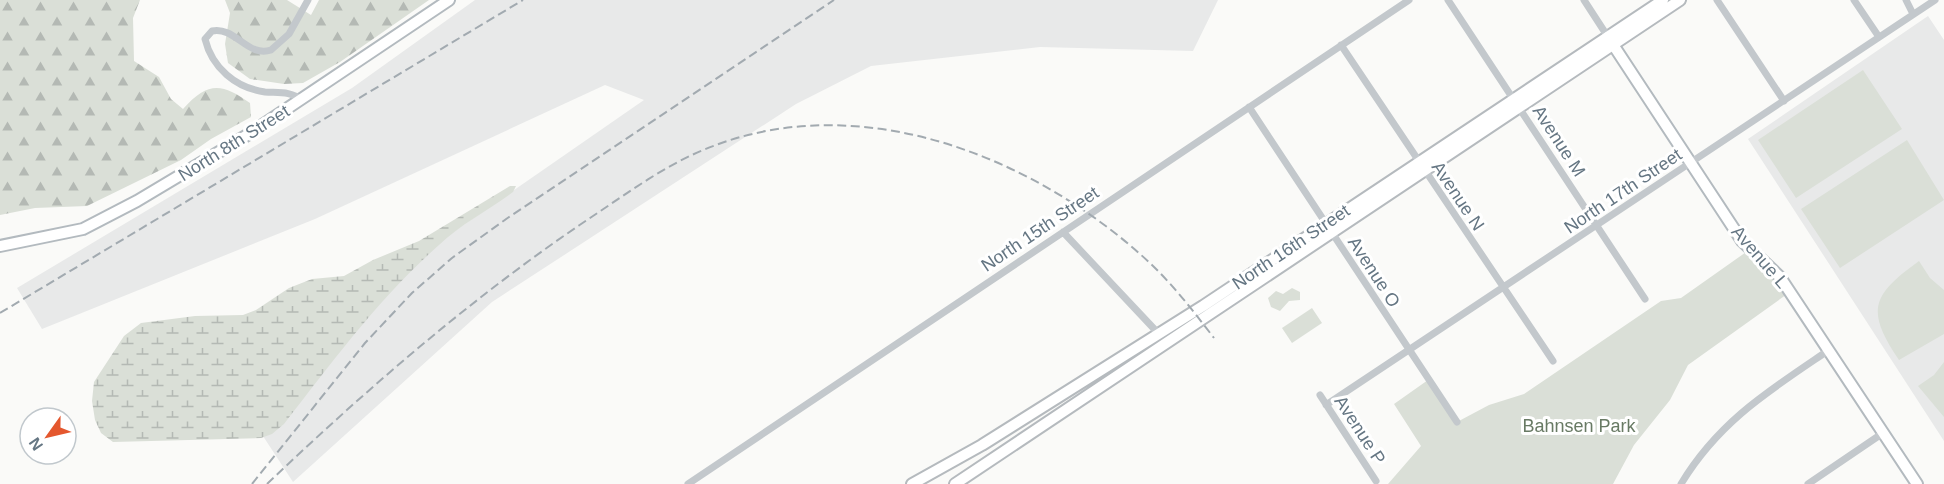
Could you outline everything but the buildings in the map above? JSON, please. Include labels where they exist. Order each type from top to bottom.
[{"type":"main road","name":"North 8th Street","points":[[0,246],[63,234],[98,222],[164,186],[301,100],[449,0]]},
{"type":"main road","name":"North 16th Street","points":[[1611,40],[1663,0]]},
{"type":"main road","name":"North 16th Street","points":[[955,484],[1516,103],[1611,40],[1680,0]]},
{"type":"main road","name":"Avenue L","points":[[1611,40],[1742,241],[1780,277],[1917,484]]},
{"type":"main road","name":"North 16th Street","points":[[912,484],[982,445],[1158,333],[1328,229]]},
{"type":"street","points":[[301,100],[295,95],[262,91],[234,81],[220,67],[205,39],[212,31],[220,30],[254,50],[271,50],[289,34],[308,0]]},
{"type":"street","name":"North 15th Street","points":[[688,484],[1409,0]]},
{"type":"street","name":"Avenue M","points":[[1448,0],[1645,299]]},
{"type":"street","name":"Avenue L","points":[[1584,0],[1611,40]]},
{"type":"street","points":[[1717,0],[1784,101]]},
{"type":"street","points":[[1854,0],[1879,37]]},
{"type":"street","points":[[1906,0],[1913,15]]},
{"type":"street","name":"North 17th Street","points":[[1326,405],[1935,0]]},
{"type":"street","name":"Avenue N","points":[[1341,45],[1553,361]]},
{"type":"street","name":"Avenue O","points":[[1249,107],[1457,422]]},
{"type":"street","points":[[1063,231],[1158,333]]},
{"type":"street","points":[[1681,484],[1704,450],[1726,425],[1758,398],[1829,350]]},
{"type":"street","name":"Avenue P","points":[[1320,395],[1376,481]]},
{"type":"street","points":[[1808,484],[1883,433]]},
{"type":"shaded area","points":[[475,0],[1218,0],[1193,51],[1040,47],[871,66],[796,104],[492,302],[293,482],[261,433],[403,267],[644,100],[605,85],[315,219],[42,329],[17,288],[352,88]]},
{"type":"shaded area","points":[[1928,16],[1944,40],[1944,441],[1748,139]]},
{"type":"green space","points":[[0,0],[140,0],[133,18],[134,61],[159,77],[171,99],[183,109],[200,93],[215,88],[231,92],[250,103],[251,117],[211,139],[181,160],[87,206],[35,208],[0,215]]},
{"type":"green space","points":[[225,0],[287,0],[311,15],[319,0],[429,0],[340,62],[303,83],[284,84],[250,79],[228,63],[225,44],[230,13]]},
{"type":"green space","points":[[1863,70],[1902,129],[1796,198],[1758,140]]},
{"type":"green space","points":[[1907,140],[1944,200],[1840,268],[1801,209]]},
{"type":"green space","points":[[510,186],[516,186],[513,192],[448,237],[396,286],[357,331],[284,424],[272,434],[261,438],[113,442],[101,433],[95,420],[92,401],[94,382],[124,336],[141,323],[195,316],[243,315],[256,310],[289,288],[312,279],[344,276],[373,260],[419,241]]},
{"type":"green space","name":"Bahnsen Park","points":[[1749,250],[1790,292],[1688,365],[1670,400],[1634,445],[1613,484],[1388,484],[1421,446],[1394,404],[1428,380],[1457,422],[1489,405],[1524,394],[1661,301],[1681,298]]},
{"type":"green space","points":[[1919,261],[1930,278],[1944,290],[1944,334],[1899,360],[1881,328],[1878,316],[1879,304],[1891,284]]},
{"type":"green space","points":[[1292,288],[1300,292],[1300,300],[1289,301],[1280,311],[1271,307],[1268,298],[1276,291],[1283,294]]},
{"type":"green space","points":[[1312,308],[1322,323],[1292,343],[1282,328]]},
{"type":"green space","points":[[1944,362],[1944,417],[1918,386],[1934,375]]},
{"type":"railway","points":[[0,313],[523,0]]},
{"type":"railway","points":[[252,484],[365,343],[412,293],[452,258],[509,217],[834,0]]},
{"type":"railway","points":[[267,484],[424,343],[465,309],[550,246],[637,186],[683,159],[716,145],[773,130],[832,125],[890,130],[948,144],[1004,165],[1057,193],[1106,226],[1159,272],[1214,338]]}]
